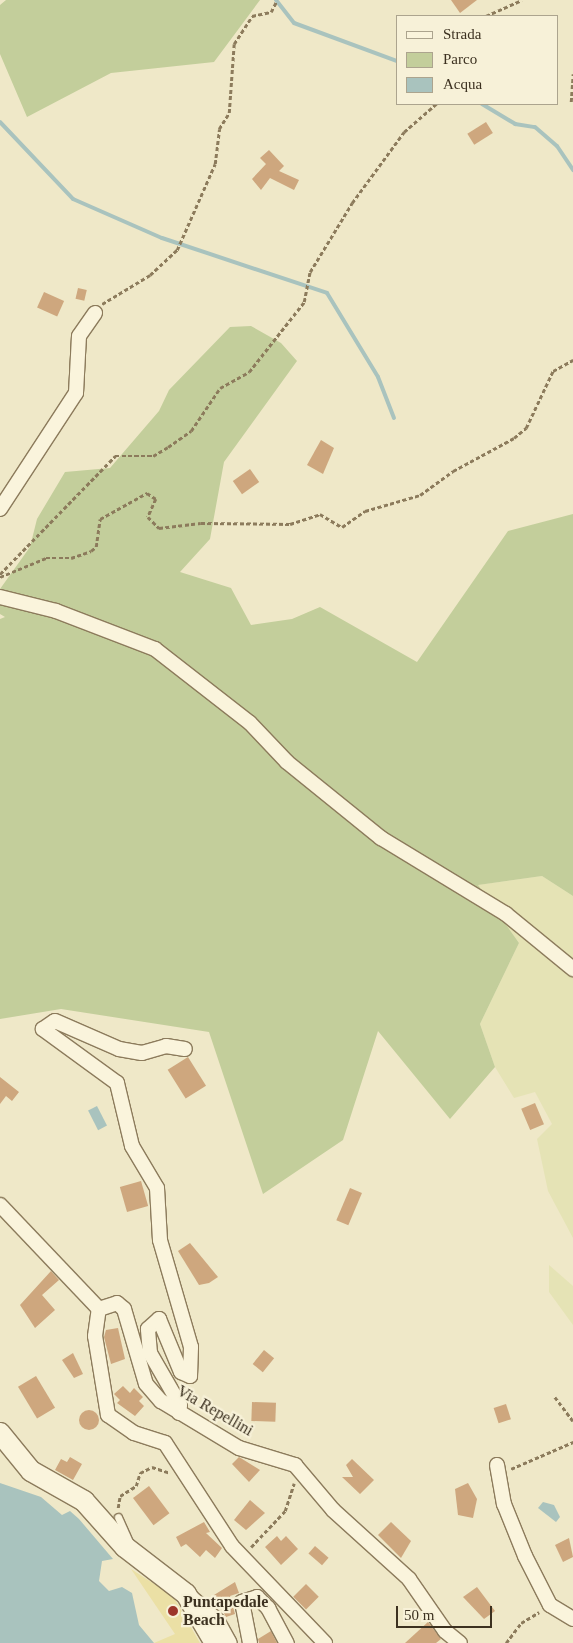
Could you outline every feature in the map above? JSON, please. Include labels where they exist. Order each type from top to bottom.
[{"type":"main road","points":[[0,1433],[31,1471],[84,1501],[133,1553],[186,1594],[215,1643]]},
{"type":"street","points":[[0,509],[76,394],[79,336],[95,313]]},
{"type":"street","points":[[0,597],[56,611],[155,649],[250,724],[287,762],[381,838],[506,914],[573,969]]},
{"type":"street","points":[[179,1413],[180,1406],[150,1353],[148,1329],[159,1319],[181,1372],[190,1376],[191,1347],[160,1240],[157,1188],[132,1146],[118,1083],[43,1029],[55,1021],[119,1050],[142,1053],[166,1046],[185,1049]]},
{"type":"street","points":[[0,1205],[99,1309],[95,1336],[108,1415],[134,1433],[164,1443],[244,1556],[325,1643]]},
{"type":"street","name":"Via Repellini","points":[[99,1309],[117,1303],[124,1310],[146,1384],[179,1413],[239,1448],[295,1465],[301,1477],[409,1579],[445,1631],[460,1643]]},
{"type":"street","points":[[498,1469],[504,1504],[550,1605],[573,1619]]},
{"type":"street","points":[[186,1594],[217,1620],[230,1643]]},
{"type":"street","points":[[250,1643],[242,1602],[256,1596],[268,1608],[287,1643]]},
{"type":"lane","points":[[118,1517],[131,1539],[133,1553]]},
{"type":"path","points":[[95,313],[177,250],[215,164],[219,129],[229,113],[234,44],[252,16],[271,12],[277,0]]},
{"type":"path","points":[[488,15],[522,0]]},
{"type":"path","points":[[571,102],[573,74]]},
{"type":"path","points":[[0,576],[115,456],[152,456],[168,447],[191,431],[220,388],[249,372],[304,302],[310,272],[352,203],[404,132],[435,105]]},
{"type":"path","points":[[0,576],[46,558],[71,558],[91,552],[96,548],[100,519],[147,493],[156,499],[148,517],[159,528],[201,523],[290,524],[320,514],[342,527],[371,508],[420,495],[453,471],[514,438],[526,428],[553,371],[573,360]]},
{"type":"path","points":[[556,1397],[573,1421]]},
{"type":"path","points":[[498,1469],[573,1442]]},
{"type":"path","points":[[118,1517],[120,1496],[136,1486],[140,1473],[152,1467],[169,1474],[183,1472]]},
{"type":"path","points":[[244,1556],[285,1511],[301,1477]]},
{"type":"path","points":[[506,1643],[521,1623],[550,1605]]},
{"type":"shaded area","points":[[542,876],[573,896],[573,1238],[548,1191],[537,1139],[552,1124],[535,1092],[514,1098],[495,1067],[480,1024],[519,943],[477,885]]},
{"type":"shaded area","points":[[549,1265],[573,1286],[573,1325],[549,1292]]},
{"type":"green space","points":[[6,0],[260,0],[214,62],[111,73],[27,117],[0,54],[0,5]]},
{"type":"green space","points":[[251,326],[281,343],[297,361],[224,462],[210,539],[180,572],[231,588],[251,625],[292,619],[320,607],[417,662],[508,531],[573,514],[573,896],[542,876],[478,885],[519,943],[480,1024],[495,1067],[450,1119],[378,1031],[343,1140],[263,1194],[209,1032],[61,1009],[0,1019],[0,619],[5,617],[0,614],[0,589],[30,547],[37,519],[65,472],[110,468],[159,411],[169,390],[230,327]]},
{"type":"sand","name":"Puntapedale Beach","points":[[131,1569],[173,1596],[200,1643],[154,1643],[175,1634]]},
{"type":"water","points":[[97,1106],[107,1126],[98,1130],[88,1111]]},
{"type":"water","points":[[0,1483],[41,1497],[62,1515],[70,1511],[79,1519],[113,1559],[102,1561],[99,1581],[109,1591],[122,1587],[132,1593],[139,1625],[154,1643],[0,1643]]},
{"type":"water","points":[[543,1502],[554,1505],[560,1517],[556,1522],[538,1508]]},
{"type":"building","points":[[451,0],[477,0],[460,13]]},
{"type":"building","points":[[486,122],[493,133],[474,145],[467,134]]},
{"type":"building","points":[[269,150],[284,166],[279,171],[299,180],[294,190],[270,178],[261,190],[252,179],[266,164],[260,158]]},
{"type":"building","points":[[78,288],[87,290],[84,301],[76,299]]},
{"type":"building","points":[[44,292],[64,301],[57,316],[37,308]]},
{"type":"building","points":[[321,440],[334,448],[323,474],[307,465]]},
{"type":"building","points":[[250,469],[259,482],[242,494],[233,481]]},
{"type":"building","points":[[188,1057],[206,1086],[186,1099],[168,1070]]},
{"type":"building","points":[[0,1077],[19,1092],[12,1101],[6,1096],[0,1104]]},
{"type":"building","points":[[535,1103],[544,1124],[530,1130],[521,1109]]},
{"type":"building","points":[[141,1181],[148,1206],[127,1212],[120,1187]]},
{"type":"building","points":[[350,1188],[362,1193],[348,1225],[336,1220]]},
{"type":"building","points":[[190,1243],[218,1277],[209,1283],[199,1285],[178,1251]]},
{"type":"building","points":[[51,1271],[59,1280],[42,1295],[55,1310],[35,1328],[20,1305]]},
{"type":"building","points":[[118,1328],[125,1359],[111,1364],[104,1337],[106,1330]]},
{"type":"building","points":[[264,1350],[274,1358],[263,1372],[253,1364]]},
{"type":"building","points":[[73,1353],[83,1374],[74,1378],[62,1360]]},
{"type":"building","points":[[36,1376],[55,1408],[37,1419],[18,1387]]},
{"type":"building","points":[[123,1386],[130,1393],[134,1388],[143,1397],[139,1401],[144,1406],[135,1416],[117,1403],[120,1400],[114,1394]]},
{"type":"building","points":[[252,1402],[276,1403],[275,1422],[251,1421]]},
{"type":"building","points":[[506,1404],[511,1419],[499,1423],[494,1408]]},
{"type":"building","points":[[89,1410],[96,1413],[99,1420],[96,1427],[89,1430],[82,1427],[79,1420],[82,1413]]},
{"type":"building","points":[[70,1457],[82,1464],[73,1480],[55,1470],[61,1459],[67,1462]]},
{"type":"building","points":[[239,1457],[260,1470],[249,1482],[232,1464]]},
{"type":"building","points":[[352,1459],[374,1480],[360,1494],[342,1477],[353,1477],[346,1465]]},
{"type":"building","points":[[468,1483],[477,1499],[473,1518],[458,1515],[455,1489]]},
{"type":"building","points":[[149,1486],[169,1513],[153,1525],[133,1498]]},
{"type":"building","points":[[250,1500],[265,1513],[246,1530],[234,1520]]},
{"type":"building","points":[[204,1522],[210,1532],[206,1533],[222,1548],[215,1558],[206,1550],[200,1557],[186,1544],[181,1547],[176,1537]]},
{"type":"building","points":[[391,1522],[411,1541],[401,1558],[378,1535]]},
{"type":"building","points":[[277,1536],[281,1541],[286,1536],[298,1549],[281,1565],[265,1547]]},
{"type":"building","points":[[569,1538],[573,1557],[563,1562],[555,1545]]},
{"type":"building","points":[[315,1546],[329,1558],[322,1565],[308,1554]]},
{"type":"building","points":[[235,1582],[239,1593],[230,1596],[235,1614],[226,1617],[214,1595]]},
{"type":"building","points":[[306,1584],[319,1597],[306,1609],[293,1597]]},
{"type":"building","points":[[477,1587],[495,1611],[484,1619],[463,1597]]},
{"type":"building","points":[[428,1622],[441,1639],[436,1643],[405,1643]]},
{"type":"building","points":[[271,1631],[277,1643],[259,1643],[258,1639]]},
{"type":"waterway","points":[[276,0],[294,23],[396,61]]},
{"type":"waterway","points":[[484,105],[515,124],[535,127],[557,146],[573,170]]},
{"type":"waterway","points":[[0,122],[73,199],[162,238],[327,293],[378,377],[394,418]]},
{"type":"place","name":"Puntapedale Beach","points":[[173,1611]]}]
